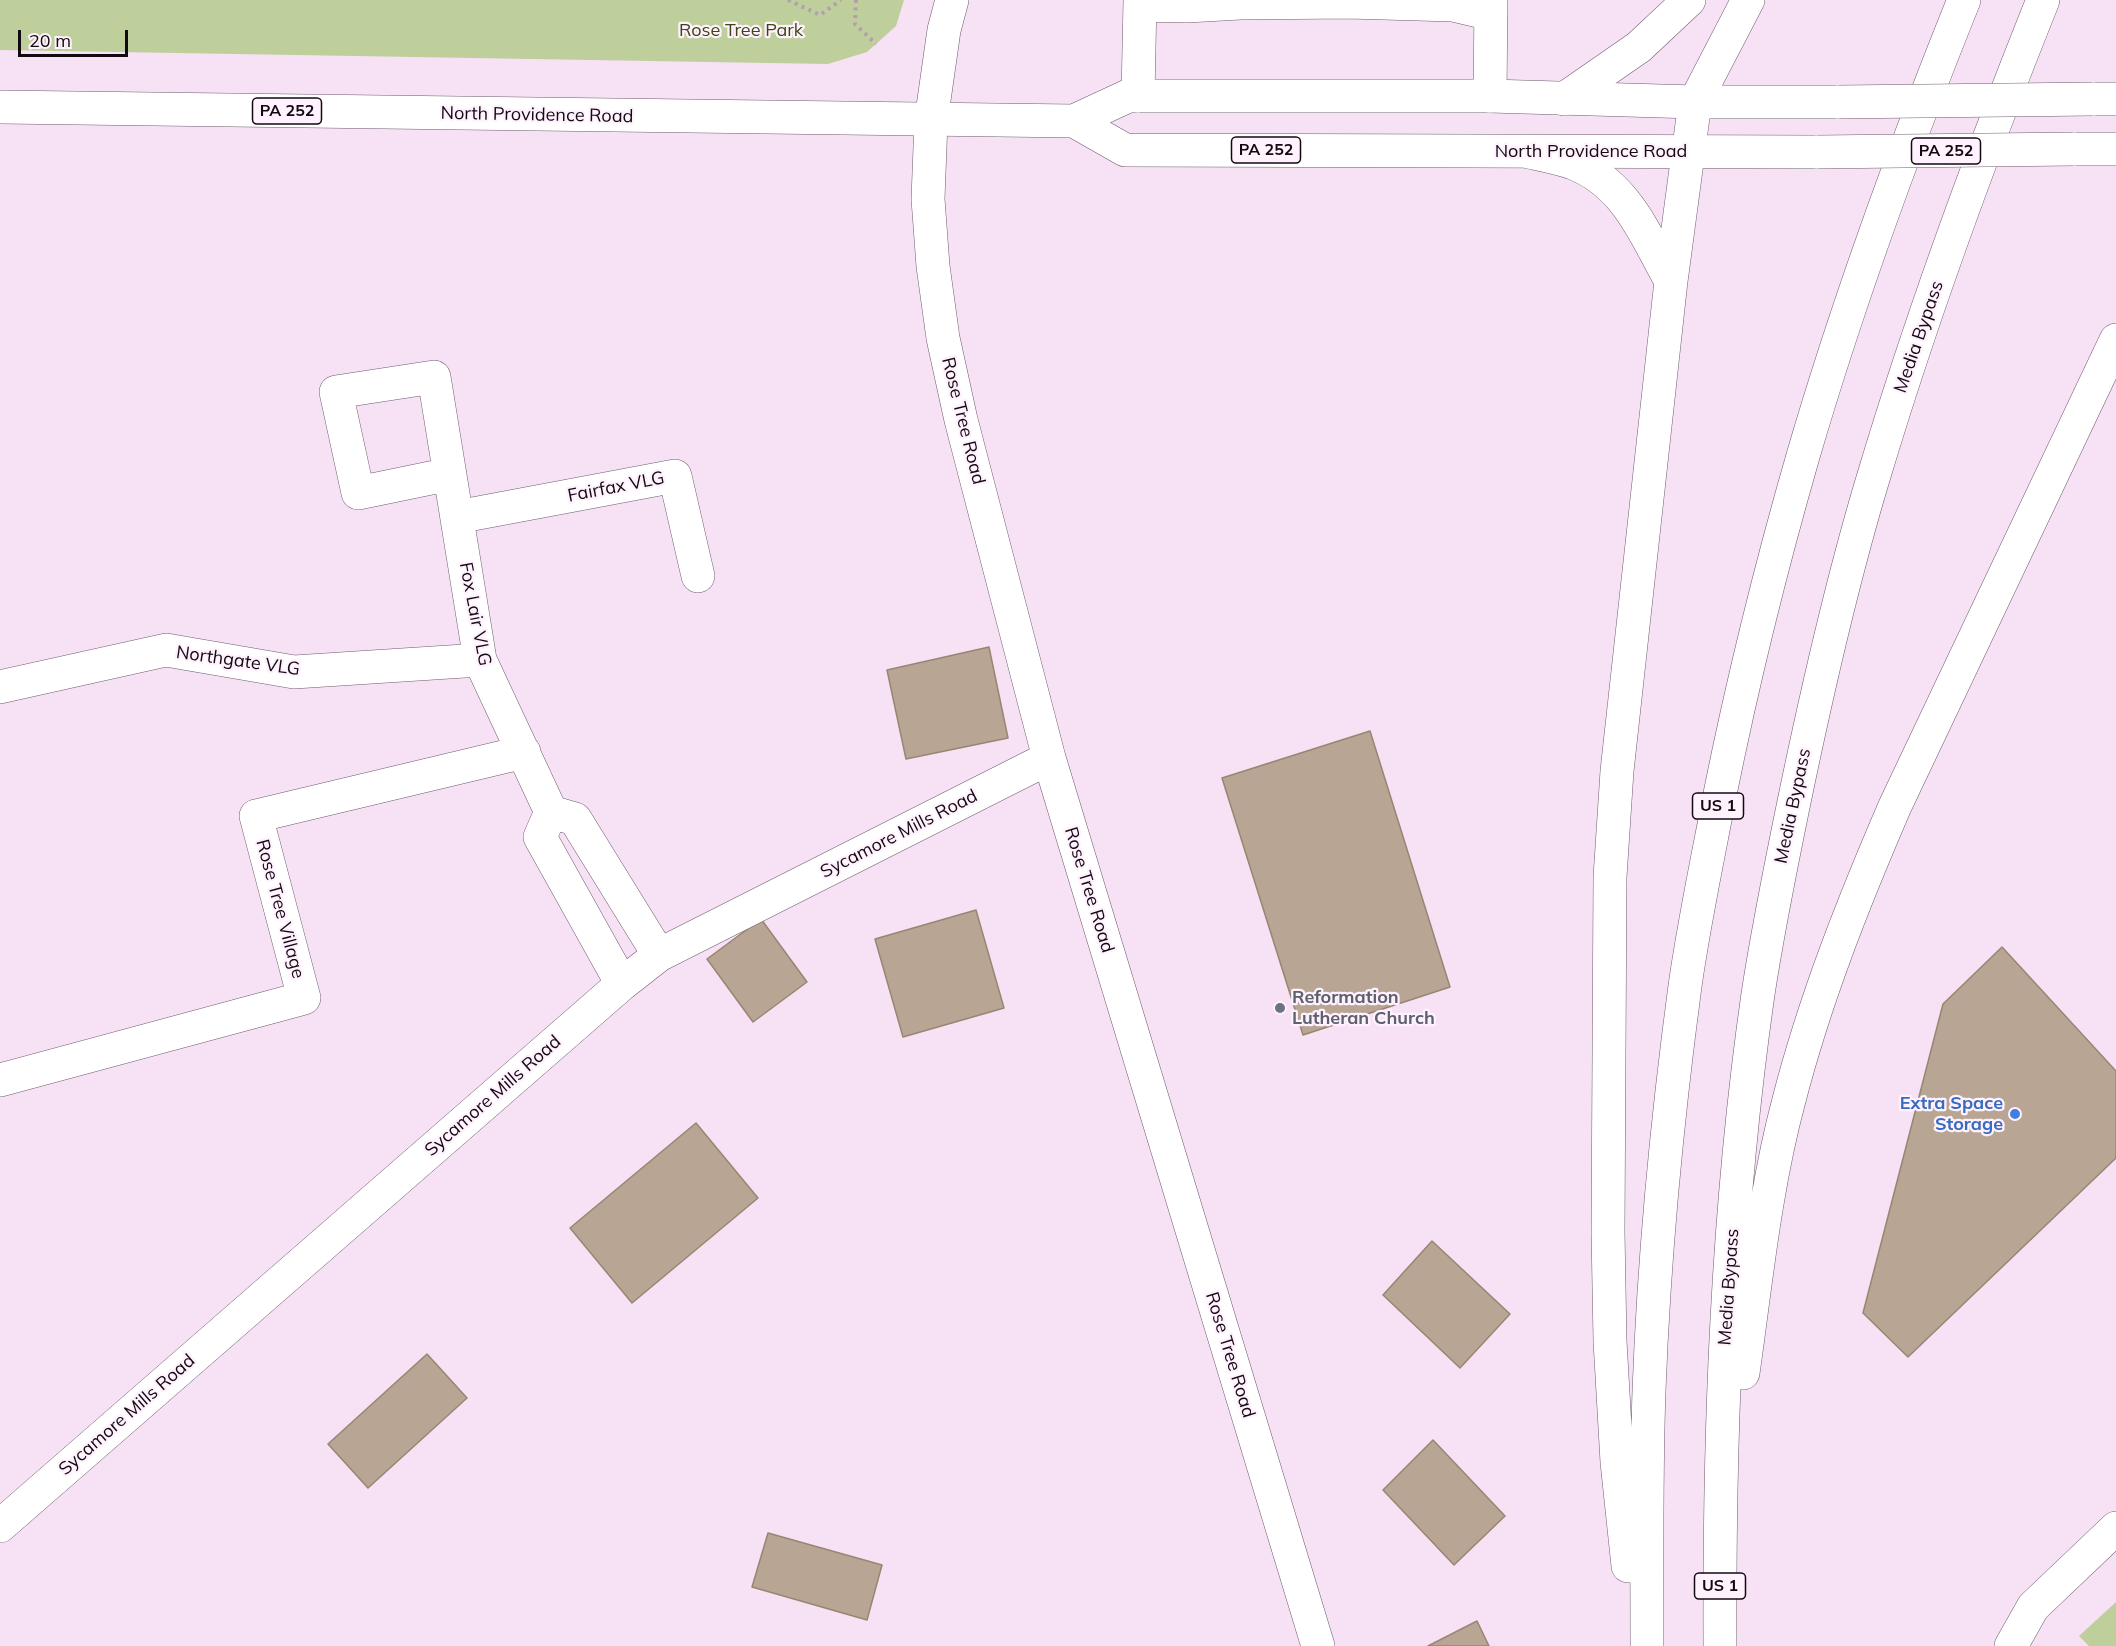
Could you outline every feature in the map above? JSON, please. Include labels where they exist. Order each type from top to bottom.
[{"type":"main road","name":"Rose Tree Road","points":[[952,0],[944,30],[931,121],[928,199],[933,266],[943,338],[1049,758],[1318,1646]]},
{"type":"main road","points":[[1564,99],[1639,47],[1689,0]]},
{"type":"main road","points":[[1637,1646],[1617,1462],[1610,1341],[1608,1232],[1610,877],[1617,771],[1671,281],[1695,102],[1748,0]]},
{"type":"main road","name":"US 1","points":[[1647,1646],[1646,1526],[1649,1401],[1657,1254],[1669,1120],[1686,982],[1709,849],[1739,705],[1803,454],[1878,228],[1933,76],[1964,0]]},
{"type":"main road","name":"Media Bypass","points":[[1720,1646],[1723,1393],[1730,1259],[1742,1127],[1760,981],[1781,863],[1808,732],[1844,581],[1874,474],[1914,347],[1998,113],[2043,0]]},
{"type":"main road","points":[[1138,96],[1140,2],[1348,1],[1453,2],[1494,5],[1490,96]]},
{"type":"main road","name":"North Providence Road","points":[[0,107],[931,121],[1074,121],[1128,96],[1490,96],[1695,102],[2104,99]]},
{"type":"main road","name":"North Providence Road","points":[[1074,121],[1125,150],[1818,152],[2116,149]]},
{"type":"main road","points":[[1529,152],[1572,162],[1611,184],[1626,202],[1671,281]]},
{"type":"main road","points":[[1720,1526],[1773,1173],[1788,1101],[1811,1026],[1863,880],[1895,806],[2116,340]]},
{"type":"main road","name":"Fox Lair VLG","points":[[450,474],[480,660],[551,812]]},
{"type":"main road","name":"Fairfax VLG","points":[[457,517],[675,476],[698,576]]},
{"type":"main road","name":"Northgate VLG","points":[[0,687],[166,650],[294,672],[480,660]]},
{"type":"main road","name":"Rose Tree Village","points":[[0,1080],[304,998],[256,816],[524,752]]},
{"type":"main road","name":"Sycamore Mills Road","points":[[0,1526],[622,984],[659,955],[1049,758]]},
{"type":"main road","points":[[622,984],[540,837],[551,812],[575,819],[659,955]]},
{"type":"main road","points":[[2011,1646],[2033,1606],[2116,1528]]},
{"type":"path","points":[[788,0],[820,15],[841,0]]},
{"type":"path","points":[[856,0],[855,24],[876,44]]},
{"type":"green space","name":"Rose Tree Park","points":[[0,0],[904,0],[896,26],[867,52],[828,64],[0,50]]},
{"type":"green space","points":[[2116,1602],[2116,1646],[2089,1646],[2079,1636]]},
{"type":"building","points":[[989,647],[1008,738],[906,759],[887,670]]},
{"type":"building","points":[[1370,731],[1450,987],[1303,1035],[1222,778]]},
{"type":"building","points":[[976,910],[1004,1008],[903,1037],[875,939]]},
{"type":"building","points":[[761,919],[807,982],[753,1022],[707,959]]},
{"type":"building","name":"Extra Space Storage","points":[[2002,947],[2116,1071],[2116,1158],[1908,1357],[1863,1313],[1943,1004]]},
{"type":"building","points":[[696,1123],[758,1198],[632,1303],[570,1228]]},
{"type":"building","points":[[1432,1241],[1510,1314],[1460,1368],[1383,1295]]},
{"type":"building","points":[[427,1354],[467,1398],[368,1488],[328,1444]]},
{"type":"building","points":[[1433,1440],[1505,1516],[1454,1565],[1383,1490]]},
{"type":"building","points":[[768,1533],[882,1565],[867,1620],[752,1587]]},
{"type":"building","points":[[1477,1621],[1489,1646],[1428,1646]]},
{"type":"place","name":"Reformation Lutheran Church","points":[[1280,1008]]},
{"type":"place","name":"Extra Space Storage","points":[[2015,1114]]}]
